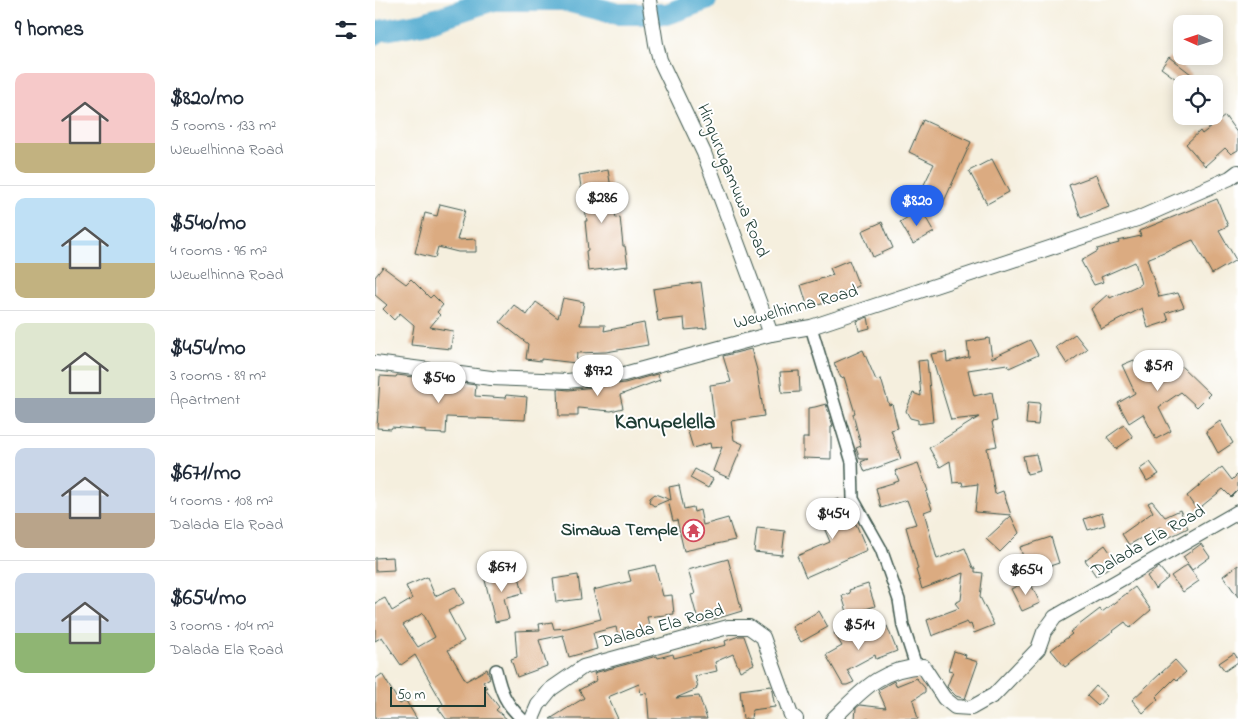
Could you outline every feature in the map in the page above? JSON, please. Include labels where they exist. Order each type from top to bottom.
[{"type":"street","name":"Hingurugamuwa Road","points":[[649,0],[660,60],[703,153],[771,334]]},
{"type":"street","name":"Wewelhinna Road","points":[[375,362],[491,378],[568,381],[624,374],[771,334],[811,327],[1137,219],[1230,178],[1238,172]]},
{"type":"street","points":[[811,327],[852,462],[853,499],[881,549],[899,600],[903,626],[916,666],[888,673],[869,684],[833,719]]},
{"type":"street","name":"Dalada Ela Road","points":[[916,666],[923,666],[944,698],[955,706],[971,708],[994,695],[1038,649],[1044,632],[1055,617],[1238,512]]},
{"type":"street","name":"Dalada Ela Road","points":[[532,719],[538,705],[551,688],[583,667],[728,627],[749,627],[763,637],[791,715],[796,719]]},
{"type":"street","points":[[496,670],[502,693],[514,712],[522,719]]},
{"type":"building","points":[[1169,57],[1173,60],[1173,65],[1179,65],[1191,74],[1173,75],[1173,77],[1161,68]]},
{"type":"building","points":[[1225,116],[1238,134],[1238,150],[1231,154],[1225,148],[1205,166],[1186,144],[1200,131],[1202,134],[1214,125],[1223,125],[1223,118]]},
{"type":"building","points":[[923,120],[971,142],[941,208],[918,197],[934,164],[909,152]]},
{"type":"building","points":[[992,159],[1009,192],[987,204],[969,171]]},
{"type":"building","points":[[608,170],[616,218],[620,217],[623,246],[625,246],[628,266],[588,271],[585,221],[587,221],[579,175]]},
{"type":"building","points":[[1096,175],[1109,207],[1081,218],[1069,185]]},
{"type":"building","points":[[1217,199],[1228,226],[1219,230],[1236,260],[1212,274],[1193,240],[1147,259],[1159,297],[1178,293],[1184,307],[1166,313],[1169,321],[1148,328],[1142,308],[1101,329],[1091,309],[1108,294],[1110,298],[1141,284],[1135,262],[1101,277],[1103,282],[1094,285],[1081,261],[1098,251],[1097,249],[1119,243],[1118,241],[1141,236],[1139,231]]},
{"type":"building","points":[[440,204],[465,210],[457,240],[476,239],[476,252],[458,252],[438,247],[435,258],[415,253],[425,213],[437,216]]},
{"type":"building","points":[[921,209],[934,232],[913,244],[900,222]]},
{"type":"building","points":[[882,222],[893,248],[873,257],[862,231]]},
{"type":"building","points":[[849,260],[859,286],[834,296],[835,300],[808,308],[801,285],[833,275],[830,268]]},
{"type":"building","points":[[383,267],[406,284],[411,279],[430,298],[433,295],[443,305],[437,312],[440,315],[430,327],[453,331],[451,349],[411,345],[414,325],[400,313],[394,320],[383,309],[387,305],[375,295],[375,277]]},
{"type":"building","points":[[701,282],[707,328],[685,330],[684,318],[658,321],[653,289]]},
{"type":"building","points":[[563,298],[584,302],[580,325],[605,325],[604,331],[644,323],[648,345],[606,352],[577,353],[576,363],[526,359],[528,344],[500,322],[514,305],[527,315],[536,302],[558,318]]},
{"type":"building","points":[[868,317],[870,328],[859,331],[857,321]]},
{"type":"building","points":[[1075,334],[1087,349],[1067,364],[1056,347]]},
{"type":"building","points":[[989,338],[992,358],[1030,340],[1038,355],[1009,368],[1007,364],[968,370],[974,396],[992,392],[997,421],[992,422],[997,446],[987,448],[995,494],[1003,491],[1011,515],[975,512],[978,484],[963,486],[962,482],[953,483],[950,461],[940,467],[929,448],[979,417],[951,420],[931,354],[946,352],[947,362],[969,357],[967,342]]},
{"type":"building","points":[[751,349],[757,370],[764,416],[731,421],[734,440],[743,444],[729,478],[713,471],[722,447],[711,448],[710,443],[693,448],[686,425],[714,417],[710,385],[731,382],[723,356]]},
{"type":"building","points":[[863,350],[876,380],[881,379],[889,405],[892,404],[898,428],[891,430],[901,459],[865,472],[861,462],[868,459],[860,459],[856,448],[861,446],[853,414],[855,413],[844,377],[841,378],[834,363]]},
{"type":"building","points":[[1168,354],[1175,368],[1178,363],[1210,394],[1197,407],[1181,392],[1159,407],[1171,431],[1156,439],[1143,414],[1129,423],[1118,403],[1135,393],[1122,365],[1134,360],[1138,369]]},
{"type":"building","points":[[927,360],[933,422],[918,424],[918,420],[910,418],[906,411],[913,393],[921,396],[918,361]]},
{"type":"building","points":[[799,371],[800,392],[782,393],[780,372]]},
{"type":"building","points":[[657,374],[660,380],[620,395],[623,408],[611,411],[578,408],[578,416],[559,416],[558,389],[569,390],[625,383]]},
{"type":"building","points":[[397,375],[476,385],[475,396],[505,398],[506,395],[527,397],[525,420],[447,417],[446,434],[425,433],[425,430],[392,427],[391,429],[377,428],[380,376],[396,377]]},
{"type":"building","points":[[1028,402],[1040,403],[1038,425],[1026,424]]},
{"type":"building","points":[[826,404],[833,426],[831,427],[831,459],[803,458],[803,438],[808,438],[808,408]]},
{"type":"building","points":[[1220,421],[1233,443],[1218,453],[1206,431]]},
{"type":"building","points":[[1124,425],[1133,437],[1116,449],[1107,437]]},
{"type":"building","points":[[1036,454],[1040,471],[1027,474],[1023,456]]},
{"type":"building","points":[[1150,462],[1159,474],[1147,481],[1140,469]]},
{"type":"building","points":[[918,463],[932,509],[924,512],[937,559],[965,548],[973,568],[975,568],[975,572],[983,573],[980,597],[994,625],[974,633],[971,624],[969,625],[967,622],[932,636],[927,620],[959,608],[955,603],[961,600],[964,573],[922,589],[906,527],[916,524],[907,500],[881,508],[876,488],[899,481],[895,471]]},
{"type":"building","points":[[1222,467],[1232,480],[1238,474],[1238,490],[1231,497],[1223,489],[1197,510],[1187,496]]},
{"type":"building","points":[[695,469],[713,479],[708,488],[690,478]]},
{"type":"building","points":[[679,485],[684,509],[693,507],[694,512],[700,510],[703,525],[728,518],[735,540],[684,551],[677,520],[673,521],[668,500],[654,506],[649,502],[650,498],[655,494],[671,500],[669,487]]},
{"type":"building","points":[[839,499],[851,526],[856,524],[867,550],[806,577],[797,556],[830,542],[815,506]]},
{"type":"building","points":[[1152,501],[1165,517],[1180,510],[1188,528],[1166,539],[1160,527],[1129,545],[1122,534],[1153,512],[1148,503]]},
{"type":"building","points":[[1102,513],[1105,525],[1088,530],[1084,519]]},
{"type":"building","points":[[1011,516],[1019,533],[1000,552],[986,539]]},
{"type":"building","points":[[757,528],[785,531],[782,555],[754,552]]},
{"type":"building","points":[[1051,537],[1059,563],[1028,573],[1020,547]]},
{"type":"building","points":[[1201,544],[1210,557],[1192,570],[1183,557]]},
{"type":"building","points":[[1105,545],[1117,562],[1096,576],[1085,560]]},
{"type":"building","points":[[393,557],[394,570],[375,571],[375,558]]},
{"type":"building","points":[[728,559],[742,611],[699,624],[691,595],[695,594],[688,570]]},
{"type":"building","points":[[655,565],[663,596],[672,595],[674,614],[647,617],[651,633],[619,640],[616,627],[593,633],[597,649],[569,657],[563,635],[539,640],[547,666],[517,677],[511,659],[517,657],[515,631],[540,630],[539,624],[552,622],[554,629],[567,628],[601,619],[593,590],[631,581],[628,571]]},
{"type":"building","points":[[1187,565],[1199,581],[1183,592],[1171,576]]},
{"type":"building","points":[[1238,565],[1238,597],[1223,576]]},
{"type":"building","points":[[1159,567],[1168,578],[1155,589],[1147,576]]},
{"type":"building","points":[[518,572],[523,593],[504,598],[509,619],[495,622],[484,576],[497,573],[498,577]]},
{"type":"building","points":[[578,575],[581,599],[556,602],[553,579]]},
{"type":"building","points":[[427,577],[435,596],[455,587],[464,603],[448,611],[464,641],[448,650],[466,681],[487,669],[490,678],[483,682],[487,688],[485,689],[499,707],[496,710],[507,719],[446,719],[438,708],[443,704],[415,655],[401,665],[382,637],[375,641],[375,603],[385,598],[392,611],[412,599],[406,586]],"holes":[[[423,613],[435,637],[418,647],[403,625]]]},
{"type":"building","points":[[1029,580],[1040,603],[1022,611],[1011,589]]},
{"type":"building","points":[[868,584],[875,606],[848,615],[842,596],[850,593],[849,590]]},
{"type":"building","points":[[1135,587],[1151,610],[1130,628],[1125,622],[1065,667],[1051,650],[1072,634],[1070,632],[1100,609],[1102,612]]},
{"type":"building","points":[[819,611],[828,627],[801,642],[792,627]]},
{"type":"building","points":[[845,626],[853,639],[887,626],[897,651],[876,659],[875,655],[847,670],[854,682],[843,685],[826,655],[842,646],[834,633]]},
{"type":"building","points":[[744,636],[754,664],[740,671],[733,654],[715,662],[717,671],[695,676],[697,689],[676,698],[699,696],[707,719],[649,719],[647,693],[641,694],[639,684],[608,697],[618,719],[550,719],[584,698],[579,690],[597,680],[594,673],[657,656],[658,658],[673,654],[674,658],[726,645],[725,641]]},
{"type":"building","points":[[954,651],[966,655],[965,658],[978,662],[965,699],[956,696],[947,687],[953,671],[948,670]]},
{"type":"building","points":[[1234,653],[1238,662],[1225,671],[1219,663]]},
{"type":"building","points":[[1175,660],[1186,672],[1177,680],[1175,678],[1156,697],[1158,699],[1143,713],[1132,700]]},
{"type":"building","points":[[382,674],[400,704],[406,701],[417,719],[375,719],[375,679]]},
{"type":"building","points":[[916,678],[925,688],[925,692],[913,700],[918,719],[855,719],[856,708],[860,705],[886,708],[878,690],[894,681],[896,686]]},
{"type":"building","points":[[771,686],[775,707],[752,710],[751,719],[743,719],[740,690]]},
{"type":"building","points":[[1096,686],[1107,696],[1098,706],[1087,696]]},
{"type":"waterway","points":[[375,34],[379,31],[424,23],[493,0],[560,0]]},
{"type":"waterway","points":[[563,0],[618,14],[667,14],[706,0]]},
{"type":"place","name":"Simawa Temple","points":[[694,531]]},
{"type":"district","name":"Kanupelella","points":[[665,423]]}]
